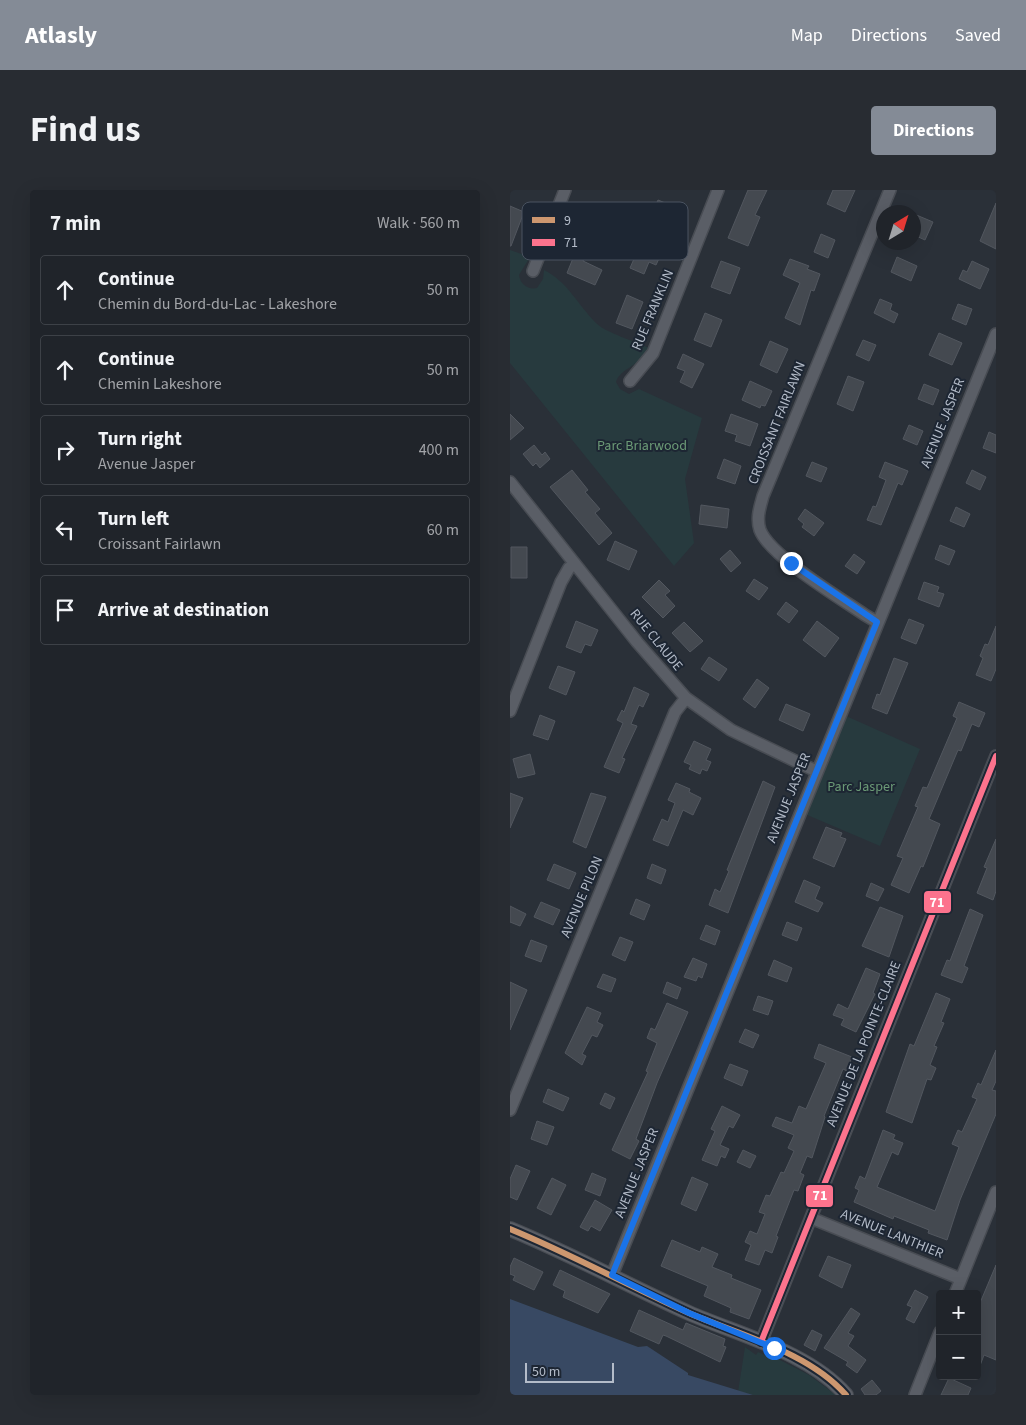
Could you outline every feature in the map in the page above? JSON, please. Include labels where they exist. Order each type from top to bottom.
[{"type":"street","points":[[560,202],[565,190]]},
{"type":"street","name":"RUE FRANKLIN","points":[[630,381],[653,353],[718,190]]},
{"type":"street","name":"CROISSANT FAIRLAWN","points":[[877,622],[777,552],[763,536],[758,513],[763,496],[890,190]]},
{"type":"street","points":[[533,271],[537,260]]},
{"type":"street","name":"AVENUE JASPER","points":[[612,1275],[816,771],[996,334]]},
{"type":"street","name":"RUE CLAUDE","points":[[510,482],[686,698],[731,730],[816,771]]},
{"type":"street","points":[[510,711],[561,582],[569,568],[575,564]]},
{"type":"street","name":"AVENUE PILON","points":[[510,1110],[676,712],[686,698]]},
{"type":"street","name":"AVENUE DE LA POINTE-CLAIRE","points":[[761,1342],[996,756]]},
{"type":"street","points":[[957,1290],[996,1192]]},
{"type":"street","name":"AVENUE LANTHIER","points":[[811,1218],[961,1279]]},
{"type":"street","points":[[510,1229],[612,1275],[689,1313],[761,1342],[823,1374],[846,1395]]},
{"type":"street","points":[[915,1395],[939,1335]]},
{"type":"green space","name":"Parc Briarwood","points":[[510,250],[522,254],[522,260],[528,260],[519,275],[525,286],[537,288],[543,279],[544,270],[566,287],[601,327],[649,348],[641,359],[618,377],[616,382],[620,389],[629,394],[639,389],[702,418],[685,479],[694,543],[674,566],[510,363]]},
{"type":"green space","name":"Parc Jasper","points":[[846,716],[920,749],[880,846],[805,814]]},
{"type":"green space","points":[[745,1347],[756,1355],[758,1352],[775,1360],[776,1358],[809,1375],[836,1395],[753,1395],[738,1392]]},
{"type":"water","points":[[510,1299],[638,1347],[647,1346],[688,1373],[688,1375],[753,1395],[510,1395]]},
{"type":"building","points":[[748,190],[767,190],[755,215],[760,217],[748,246],[728,238]]},
{"type":"building","points":[[833,190],[855,190],[845,212],[827,204]]},
{"type":"building","points":[[996,203],[996,249],[980,241]]},
{"type":"building","points":[[510,206],[522,211],[522,217],[510,246]]},
{"type":"building","points":[[921,217],[933,222],[925,240],[921,238]]},
{"type":"building","points":[[821,234],[835,240],[828,258],[814,252]]},
{"type":"building","points":[[897,257],[917,266],[911,281],[891,272]]},
{"type":"building","points":[[790,259],[809,266],[807,269],[820,274],[814,291],[811,290],[800,325],[785,318],[800,283],[783,275]]},
{"type":"building","points":[[572,260],[583,260],[602,270],[595,285],[567,273]]},
{"type":"building","points":[[634,260],[658,260],[656,265],[649,262],[644,274],[630,268]]},
{"type":"building","points":[[721,261],[740,268],[730,294],[711,287]]},
{"type":"building","points":[[972,261],[989,269],[980,289],[959,279],[963,270],[967,272]]},
{"type":"building","points":[[627,295],[643,302],[632,329],[616,323]]},
{"type":"building","points":[[880,299],[892,304],[890,310],[898,314],[894,323],[874,313]]},
{"type":"building","points":[[958,304],[972,309],[966,325],[952,319]]},
{"type":"building","points":[[705,313],[722,320],[711,347],[694,340]]},
{"type":"building","points":[[939,333],[962,343],[952,365],[929,355]]},
{"type":"building","points":[[863,340],[876,345],[869,361],[856,355]]},
{"type":"building","points":[[770,341],[788,349],[777,373],[760,365]]},
{"type":"building","points":[[683,354],[704,364],[692,388],[680,382],[685,371],[677,368]]},
{"type":"building","points":[[848,376],[864,382],[853,411],[837,404]]},
{"type":"building","points":[[750,381],[772,391],[765,406],[761,405],[760,408],[742,400]]},
{"type":"building","points":[[924,384],[939,390],[933,405],[918,399]]},
{"type":"building","points":[[510,414],[524,428],[510,440]]},
{"type":"building","points":[[731,414],[758,424],[750,446],[735,441],[737,435],[725,431]]},
{"type":"building","points":[[909,425],[923,431],[917,445],[903,439]]},
{"type":"building","points":[[989,432],[996,435],[996,453],[983,448]]},
{"type":"building","points":[[534,445],[542,455],[545,452],[550,459],[540,468],[536,463],[533,466],[523,454]]},
{"type":"building","points":[[724,459],[741,466],[735,484],[717,478]]},
{"type":"building","points":[[812,462],[827,468],[821,482],[806,476]]},
{"type":"building","points":[[885,462],[908,471],[902,485],[898,483],[881,525],[867,520],[873,506],[876,507],[886,480],[879,477]]},
{"type":"building","points":[[572,470],[588,490],[585,492],[600,509],[595,513],[612,533],[599,545],[550,487]]},
{"type":"building","points":[[972,470],[986,477],[980,490],[966,483]]},
{"type":"building","points":[[701,505],[729,509],[727,528],[699,524]]},
{"type":"building","points":[[956,507],[970,514],[964,527],[950,521]]},
{"type":"building","points":[[805,509],[824,523],[814,536],[802,527],[804,524],[798,519]]},
{"type":"building","points":[[615,541],[637,551],[629,570],[607,560]]},
{"type":"building","points":[[940,545],[955,551],[949,565],[935,559]]},
{"type":"building","points":[[511,547],[527,547],[527,578],[511,578]]},
{"type":"building","points":[[730,550],[741,563],[731,572],[720,559]]},
{"type":"building","points":[[854,554],[865,562],[857,574],[845,566]]},
{"type":"building","points":[[754,579],[768,588],[759,600],[746,591]]},
{"type":"building","points":[[659,580],[670,591],[665,595],[675,606],[663,618],[642,597]]},
{"type":"building","points":[[924,582],[939,587],[937,592],[944,594],[939,607],[918,599]]},
{"type":"building","points":[[786,602],[798,611],[789,623],[777,614]]},
{"type":"building","points":[[909,619],[924,625],[916,644],[901,638]]},
{"type":"building","points":[[576,621],[598,630],[591,646],[585,644],[581,653],[566,647]]},
{"type":"building","points":[[817,621],[839,638],[825,657],[803,640]]},
{"type":"building","points":[[684,622],[703,641],[690,652],[672,633]]},
{"type":"building","points":[[996,626],[996,669],[991,681],[976,675],[983,658],[980,656],[985,644],[988,645]]},
{"type":"building","points":[[709,657],[727,669],[719,681],[701,669]]},
{"type":"building","points":[[894,658],[908,663],[887,714],[872,708],[877,694],[880,695]]},
{"type":"building","points":[[558,666],[575,672],[566,695],[549,688]]},
{"type":"building","points":[[757,679],[769,688],[755,708],[743,699]]},
{"type":"building","points":[[634,687],[649,694],[643,707],[639,705],[631,724],[637,726],[622,758],[625,759],[619,773],[604,767],[623,723],[617,720],[622,710],[624,712]]},
{"type":"building","points":[[959,702],[985,713],[979,727],[972,724],[961,751],[958,750],[929,819],[940,824],[923,867],[921,866],[909,893],[891,885],[903,858],[897,856],[918,807],[915,806],[923,787],[927,788],[957,718],[953,716]]},
{"type":"building","points":[[786,704],[810,714],[803,731],[779,720]]},
{"type":"building","points":[[540,715],[555,721],[548,740],[533,735]]},
{"type":"building","points":[[694,741],[711,749],[706,760],[711,762],[707,771],[702,769],[700,774],[689,769],[691,765],[684,762]]},
{"type":"building","points":[[530,754],[535,774],[518,778],[513,759]]},
{"type":"building","points":[[763,781],[775,787],[728,913],[709,905],[715,889],[720,892]]},
{"type":"building","points":[[676,783],[690,789],[689,792],[701,798],[693,815],[683,810],[668,846],[653,840],[662,819],[668,822],[675,803],[668,800]]},
{"type":"building","points":[[510,793],[523,798],[510,828]]},
{"type":"building","points":[[591,793],[606,797],[586,848],[573,842]]},
{"type":"building","points":[[826,827],[842,833],[840,837],[846,839],[834,867],[813,858]]},
{"type":"building","points":[[996,839],[996,891],[993,900],[977,893],[987,868],[984,867]]},
{"type":"building","points":[[554,864],[576,873],[569,889],[547,880]]},
{"type":"building","points":[[652,864],[666,870],[661,884],[647,878]]},
{"type":"building","points":[[804,880],[820,887],[815,899],[823,903],[818,912],[795,902]]},
{"type":"building","points":[[871,883],[884,889],[878,901],[866,896]]},
{"type":"building","points":[[636,899],[650,905],[644,920],[630,914]]},
{"type":"building","points":[[541,902],[560,910],[553,925],[534,917]]},
{"type":"building","points":[[510,906],[526,914],[520,926],[510,922]]},
{"type":"building","points":[[880,907],[903,916],[889,957],[862,946]]},
{"type":"building","points":[[970,909],[983,915],[964,966],[968,968],[962,983],[941,975],[947,960],[950,961]]},
{"type":"building","points":[[787,922],[802,928],[797,941],[782,935]]},
{"type":"building","points":[[706,925],[720,931],[715,945],[700,939]]},
{"type":"building","points":[[620,937],[633,942],[625,961],[612,955]]},
{"type":"building","points":[[531,940],[547,946],[541,962],[525,956]]},
{"type":"building","points":[[693,958],[707,964],[702,978],[698,976],[696,981],[684,977]]},
{"type":"building","points":[[774,960],[792,968],[787,982],[768,975]]},
{"type":"building","points":[[866,968],[880,974],[873,993],[875,994],[856,1032],[841,1025],[844,1019],[833,1015],[838,1004],[848,1009]]},
{"type":"building","points":[[603,974],[616,979],[611,992],[597,987]]},
{"type":"building","points":[[510,982],[527,990],[510,1030]]},
{"type":"building","points":[[667,982],[681,988],[677,999],[663,993]]},
{"type":"building","points":[[936,993],[950,999],[941,1022],[944,1023],[934,1046],[937,1047],[930,1065],[936,1068],[931,1080],[927,1079],[912,1123],[886,1112],[910,1044],[914,1046]]},
{"type":"building","points":[[758,996],[773,1001],[768,1015],[753,1010]]},
{"type":"building","points":[[667,1003],[688,1012],[657,1083],[636,1139],[639,1141],[630,1159],[612,1150],[648,1072],[646,1071],[657,1043],[647,1038],[651,1028],[655,1030]]},
{"type":"building","points":[[587,1007],[601,1013],[597,1022],[603,1025],[597,1037],[592,1035],[582,1054],[586,1056],[582,1065],[565,1053]]},
{"type":"building","points":[[745,1029],[759,1035],[753,1048],[739,1042]]},
{"type":"building","points":[[819,1044],[852,1057],[847,1071],[843,1069],[824,1116],[812,1158],[807,1156],[800,1173],[804,1175],[798,1191],[794,1190],[776,1236],[778,1237],[772,1253],[765,1250],[759,1265],[745,1260],[751,1245],[745,1242],[750,1231],[757,1234],[765,1214],[759,1212],[766,1195],[770,1196],[781,1172],[784,1173],[794,1151],[788,1148],[794,1135],[772,1126],[776,1117],[792,1123],[799,1106],[806,1109],[826,1063],[814,1058]]},
{"type":"building","points":[[996,1050],[996,1081],[992,1090],[996,1091],[996,1114],[960,1200],[947,1240],[928,1233],[929,1230],[894,1216],[893,1219],[854,1202],[859,1190],[855,1188],[860,1176],[865,1179],[883,1130],[895,1135],[893,1139],[903,1143],[898,1155],[892,1152],[877,1187],[935,1211],[959,1147],[952,1144],[958,1130],[962,1132],[977,1099],[972,1097],[978,1083],[981,1085]]},
{"type":"building","points":[[730,1064],[748,1071],[742,1086],[724,1078]]},
{"type":"building","points":[[548,1089],[569,1098],[563,1111],[543,1102]]},
{"type":"building","points":[[605,1093],[615,1098],[610,1109],[600,1104]]},
{"type":"building","points":[[722,1106],[740,1115],[733,1128],[729,1126],[720,1145],[729,1149],[725,1158],[721,1156],[717,1166],[702,1160],[715,1131],[711,1129]]},
{"type":"building","points":[[537,1121],[554,1127],[547,1145],[531,1139]]},
{"type":"building","points":[[743,1150],[756,1156],[750,1168],[737,1162]]},
{"type":"building","points":[[516,1165],[530,1171],[517,1200],[510,1197],[510,1179]]},
{"type":"building","points":[[592,1173],[606,1179],[600,1196],[585,1190]]},
{"type":"building","points":[[692,1177],[708,1184],[696,1211],[681,1204]]},
{"type":"building","points":[[552,1178],[566,1185],[551,1215],[537,1208]]},
{"type":"building","points":[[595,1200],[612,1210],[600,1231],[591,1226],[588,1231],[580,1227]]},
{"type":"building","points":[[672,1240],[700,1252],[702,1247],[718,1254],[712,1267],[732,1275],[731,1278],[761,1290],[749,1319],[730,1312],[731,1308],[704,1296],[708,1286],[661,1266]]},
{"type":"building","points":[[828,1256],[851,1265],[842,1288],[819,1276]]},
{"type":"building","points":[[514,1258],[543,1272],[534,1290],[513,1280],[515,1276],[510,1274],[510,1267]]},
{"type":"building","points":[[996,1265],[996,1360],[984,1355],[981,1363],[981,1335],[981,1301]]},
{"type":"building","points":[[560,1270],[610,1294],[598,1313],[563,1297],[565,1291],[553,1285]]},
{"type":"building","points":[[915,1290],[928,1297],[914,1323],[906,1319],[912,1307],[907,1305]]},
{"type":"building","points":[[851,1308],[860,1314],[848,1333],[854,1336],[848,1346],[866,1360],[857,1373],[846,1365],[848,1362],[824,1348]]},
{"type":"building","points":[[639,1310],[683,1330],[686,1323],[725,1339],[723,1346],[726,1347],[720,1362],[666,1336],[663,1335],[659,1344],[630,1331]]},
{"type":"building","points":[[812,1330],[822,1335],[815,1351],[804,1345]]},
{"type":"building","points":[[872,1380],[881,1391],[876,1395],[865,1395],[861,1389]]},
{"type":"building","points":[[948,1380],[953,1380],[971,1388],[968,1395],[941,1395]]},
{"type":"transit line","name":"71","points":[[761,1342],[996,756]]},
{"type":"transit line","name":"9","points":[[510,1229],[689,1313],[793,1356],[831,1380],[846,1395]]},
{"type":"route","points":[[774,1348],[689,1313],[612,1275],[877,622],[791,563]]}]
